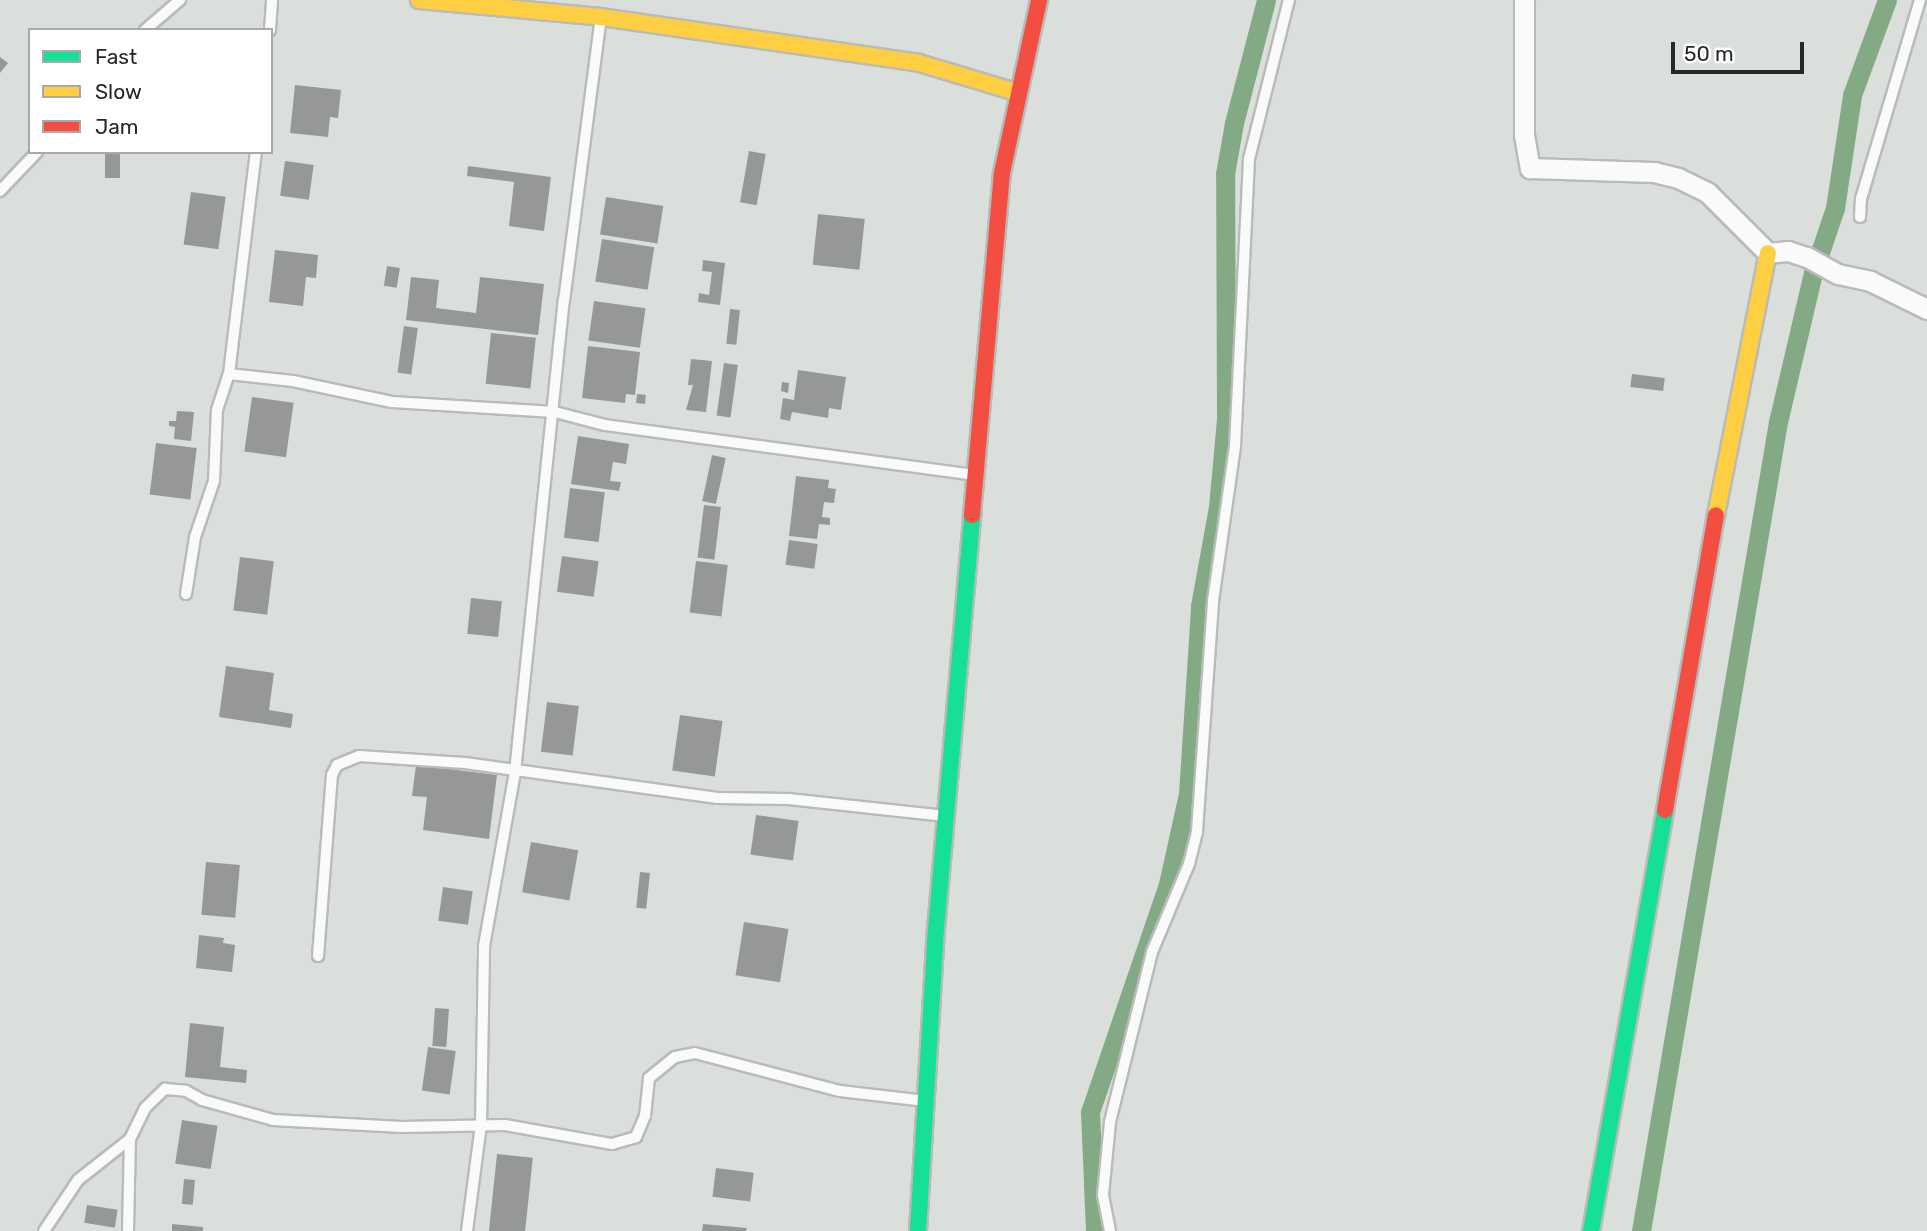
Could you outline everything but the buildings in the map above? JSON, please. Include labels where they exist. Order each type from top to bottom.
[{"type":"street","points":[[419,0],[604,9],[919,63],[1019,93]]},
{"type":"street","points":[[918,1231],[946,817],[1002,173],[1039,0]]},
{"type":"street","points":[[1524,0],[1524,135],[1530,168],[1654,172],[1678,178],[1707,192],[1768,253]]},
{"type":"street","points":[[1768,253],[1788,251],[1807,257],[1826,267],[1870,281],[1927,309]]},
{"type":"street","points":[[1591,1231],[1634,1003],[1692,637],[1768,253]]},
{"type":"lane","points":[[147,28],[180,0]]},
{"type":"lane","points":[[270,28],[272,0]]},
{"type":"lane","points":[[1110,1231],[1103,1195],[1110,1122],[1152,952],[1189,864],[1197,831],[1213,601],[1235,446],[1249,159],[1289,0]]},
{"type":"lane","points":[[1860,217],[1861,199],[1920,0]]},
{"type":"lane","points":[[467,1231],[481,1124],[484,946],[515,772],[555,412],[564,301],[604,9]]},
{"type":"lane","points":[[0,191],[35,154]]},
{"type":"lane","points":[[186,594],[195,537],[214,481],[217,410],[229,374],[256,154]]},
{"type":"lane","points":[[229,374],[293,381],[392,402],[555,412],[604,425],[975,475]]},
{"type":"lane","points":[[318,956],[330,787],[337,765],[375,755],[718,798],[789,799],[946,817]]},
{"type":"lane","points":[[44,1231],[78,1180],[130,1139],[153,1096],[166,1089],[186,1091],[202,1100],[273,1120],[402,1127],[481,1124],[625,1143],[636,1137],[641,1126],[649,1078],[675,1057],[695,1053],[841,1091],[926,1101]]},
{"type":"lane","points":[[128,1231],[130,1139]]},
{"type":"waterway","points":[[1095,1231],[1090,1112],[1168,884],[1188,794],[1200,606],[1218,507],[1226,419],[1225,174],[1234,123],[1266,0]]},
{"type":"waterway","points":[[1641,1231],[1778,422],[1813,273],[1835,208],[1852,95],[1887,0]]},
{"type":"traffic: fast","points":[[918,1231],[935,941],[972,515]]},
{"type":"traffic: fast","points":[[1591,1231],[1665,810]]},
{"type":"traffic: slow","points":[[419,0],[601,17],[919,63],[1019,93]]},
{"type":"traffic: slow","points":[[1716,515],[1768,253]]},
{"type":"traffic: jam","points":[[972,515],[1002,173],[1039,0]]},
{"type":"traffic: jam","points":[[1665,810],[1716,515]]}]
